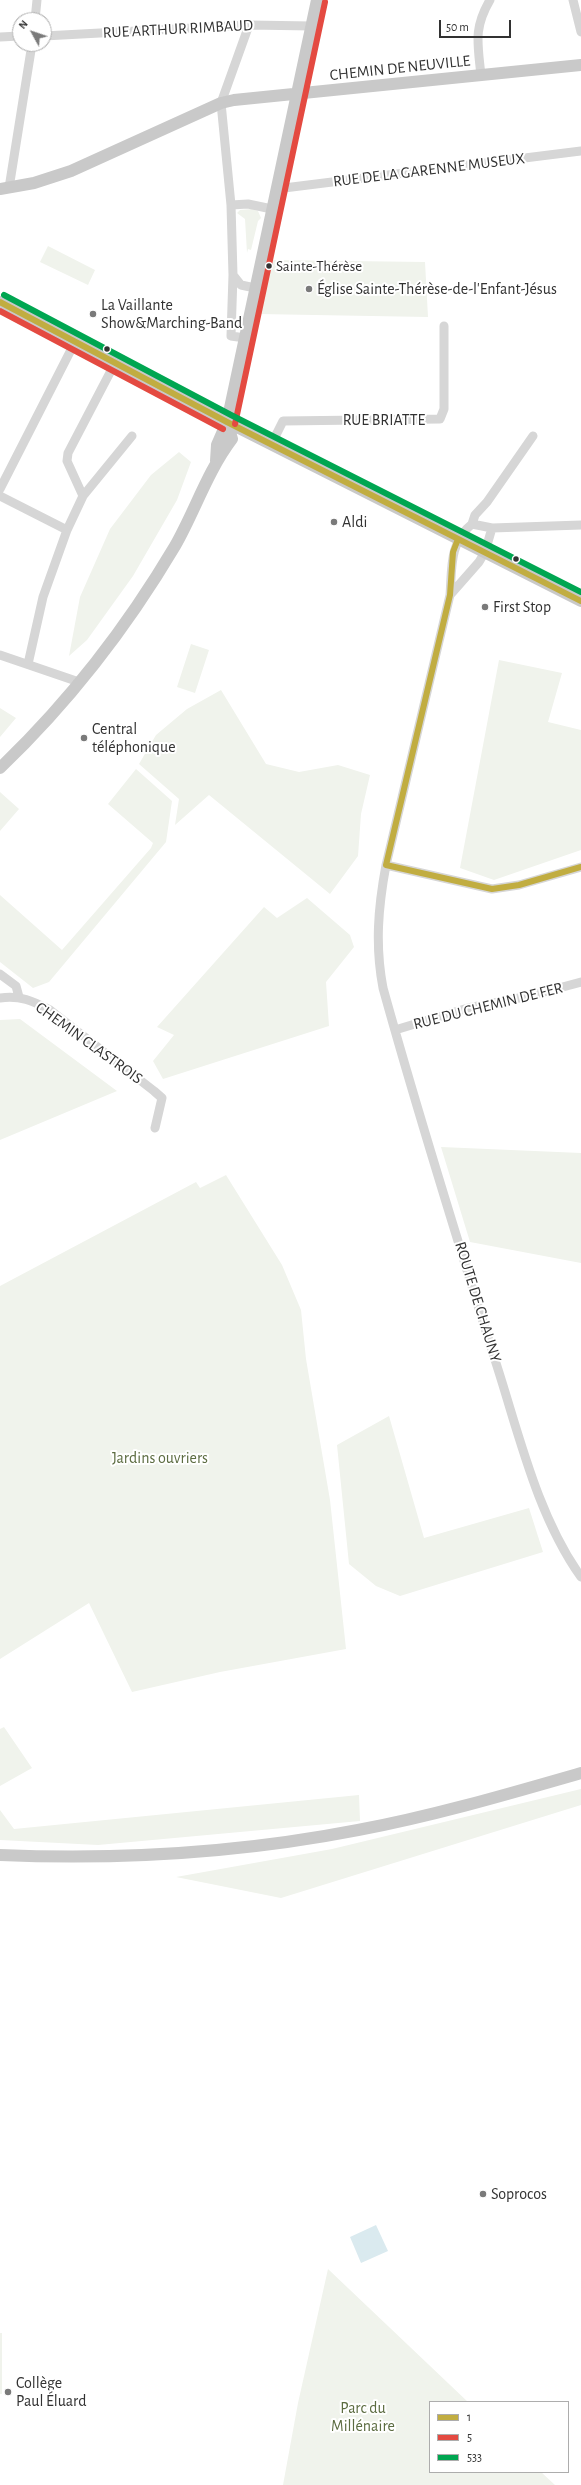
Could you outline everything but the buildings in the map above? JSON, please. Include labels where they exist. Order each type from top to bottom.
[{"type":"main road","points":[[0,768],[21,748],[79,682],[113,638],[157,576],[176,545],[216,461],[232,439],[227,422],[317,0]]},
{"type":"main road","name":"CHEMIN DE NEUVILLE","points":[[4,188],[34,183],[72,172],[221,103],[581,65]]},
{"type":"main road","points":[[0,302],[227,422],[581,601]]},
{"type":"main road","points":[[0,1854],[33,1856],[177,1854],[297,1841],[359,1830],[425,1815],[581,1773]]},
{"type":"main road","points":[[0,1860],[33,1856]]},
{"type":"street","points":[[36,12],[37,0]]},
{"type":"street","points":[[481,76],[477,30],[479,21],[490,0]]},
{"type":"street","points":[[573,0],[581,32]]},
{"type":"street","points":[[245,338],[231,336],[233,275],[231,205],[221,103],[249,25]]},
{"type":"street","name":"RUE ARTHUR RIMBAUD","points":[[52,36],[249,25],[312,26]]},
{"type":"street","points":[[0,37],[12,36]]},
{"type":"street","points":[[4,188],[30,52]]},
{"type":"street","name":"RUE DE LA GARENNE MUSEUX","points":[[276,189],[581,151]]},
{"type":"street","points":[[231,205],[248,204],[272,208]]},
{"type":"street","points":[[233,275],[241,285],[255,288]]},
{"type":"street","name":"RUE BRIATTE","points":[[272,445],[284,422],[295,420],[440,419],[444,409],[444,326]]},
{"type":"street","points":[[0,489],[75,342]]},
{"type":"street","points":[[83,496],[67,461],[68,453],[115,363]]},
{"type":"street","points":[[28,664],[43,598],[67,530],[83,496],[132,436]]},
{"type":"street","points":[[458,539],[472,524],[475,515],[487,502],[533,436]]},
{"type":"street","points":[[0,496],[67,530]]},
{"type":"street","points":[[472,524],[492,528],[581,525]]},
{"type":"street","points":[[450,595],[485,552],[492,528]]},
{"type":"street","name":"ROUTE DE CHAUNY","points":[[458,539],[453,552],[450,595],[380,896],[377,937],[381,977],[395,1030],[532,1473],[558,1538],[568,1558],[581,1577]]},
{"type":"street","points":[[0,655],[79,682]]},
{"type":"street","points":[[386,866],[492,889],[519,885],[581,867]]},
{"type":"street","name":"CHEMIN CLASTROIS","points":[[0,974],[16,986],[18,996],[33,1000],[50,1010],[162,1098],[155,1128]]},
{"type":"street","name":"RUE DU CHEMIN DE FER","points":[[395,1030],[468,1008],[529,996],[581,982]]},
{"type":"street","points":[[0,998],[18,996]]},
{"type":"green space","points":[[252,209],[258,211],[261,218],[258,221],[251,250],[248,249],[247,253],[245,219],[237,213],[240,210]]},
{"type":"green space","points":[[48,246],[95,270],[88,285],[40,262]]},
{"type":"green space","points":[[272,260],[425,262],[428,317],[258,314]]},
{"type":"green space","points":[[179,452],[191,462],[177,500],[133,576],[87,640],[69,656],[80,597],[110,529],[151,475]]},
{"type":"green space","points":[[191,644],[209,650],[195,693],[177,687]]},
{"type":"green space","points":[[499,660],[562,673],[548,722],[581,730],[581,850],[494,880],[460,868]]},
{"type":"green space","points":[[221,690],[266,764],[299,772],[338,765],[370,775],[361,814],[358,856],[330,894],[209,795],[175,825],[179,799],[139,764],[156,735],[187,709]]},
{"type":"green space","points":[[0,708],[16,718],[0,737]]},
{"type":"green space","points":[[136,769],[172,801],[166,842],[49,982],[33,988],[0,962],[0,895],[62,950],[151,848],[153,843],[108,804]]},
{"type":"green space","points":[[0,792],[19,809],[0,831]]},
{"type":"green space","points":[[307,898],[350,935],[354,947],[326,982],[329,1026],[163,1079],[153,1061],[174,1035],[157,1027],[264,907],[277,918]]},
{"type":"green space","points":[[20,1019],[117,1091],[0,1140],[0,1020]]},
{"type":"green space","points":[[441,1147],[581,1153],[581,1263],[470,1242]]},
{"type":"green space","name":"Jardins ouvriers","points":[[226,1175],[282,1265],[301,1310],[306,1359],[330,1500],[346,1649],[220,1672],[132,1692],[89,1603],[0,1659],[0,1286],[196,1182],[200,1188]]},
{"type":"green space","points":[[389,1416],[424,1538],[529,1508],[543,1552],[400,1596],[376,1586],[349,1564],[337,1445]]},
{"type":"green space","points":[[4,1727],[32,1768],[0,1786],[0,1729]]},
{"type":"green space","points":[[581,1789],[581,1805],[281,1898],[176,1877],[332,1849]]},
{"type":"green space","points":[[359,1795],[360,1821],[98,1845],[0,1840],[0,1810],[14,1829]]},
{"type":"green space","name":"Parc du Millénaire","points":[[328,2269],[467,2401],[429,2401],[429,2473],[542,2473],[555,2485],[283,2485],[298,2403]]},
{"type":"green space","points":[[0,2333],[2,2333],[2,2394],[0,2394]]},
{"type":"shaded area","points":[[376,2225],[388,2251],[361,2263],[350,2237]]},
{"type":"transit line","name":"5","points":[[235,424],[325,2]]},
{"type":"transit line","name":"533","points":[[4,295],[231,415],[581,592]]},
{"type":"transit line","name":"1","points":[[0,302],[227,422],[581,601]]},
{"type":"transit line","name":"5","points":[[0,311],[223,429]]},
{"type":"transit line","name":"1","points":[[458,539],[453,552],[450,595],[386,865],[492,889],[519,885],[581,867]]},
{"type":"place","name":"Sainte-Thérèse","points":[[269,266]]},
{"type":"place","name":"Église Sainte-Thérèse-de-l'Enfant-Jésus","points":[[309,289]]},
{"type":"place","name":"La Vaillante Show&Marching-Band","points":[[93,314]]},
{"type":"place","name":"Aldi","points":[[334,522]]},
{"type":"place","name":"First Stop","points":[[485,607]]},
{"type":"place","name":"Central téléphonique","points":[[84,738]]},
{"type":"place","name":"Soprocos","points":[[483,2194]]},
{"type":"place","name":"Collège Paul Éluard","points":[[8,2392]]}]
